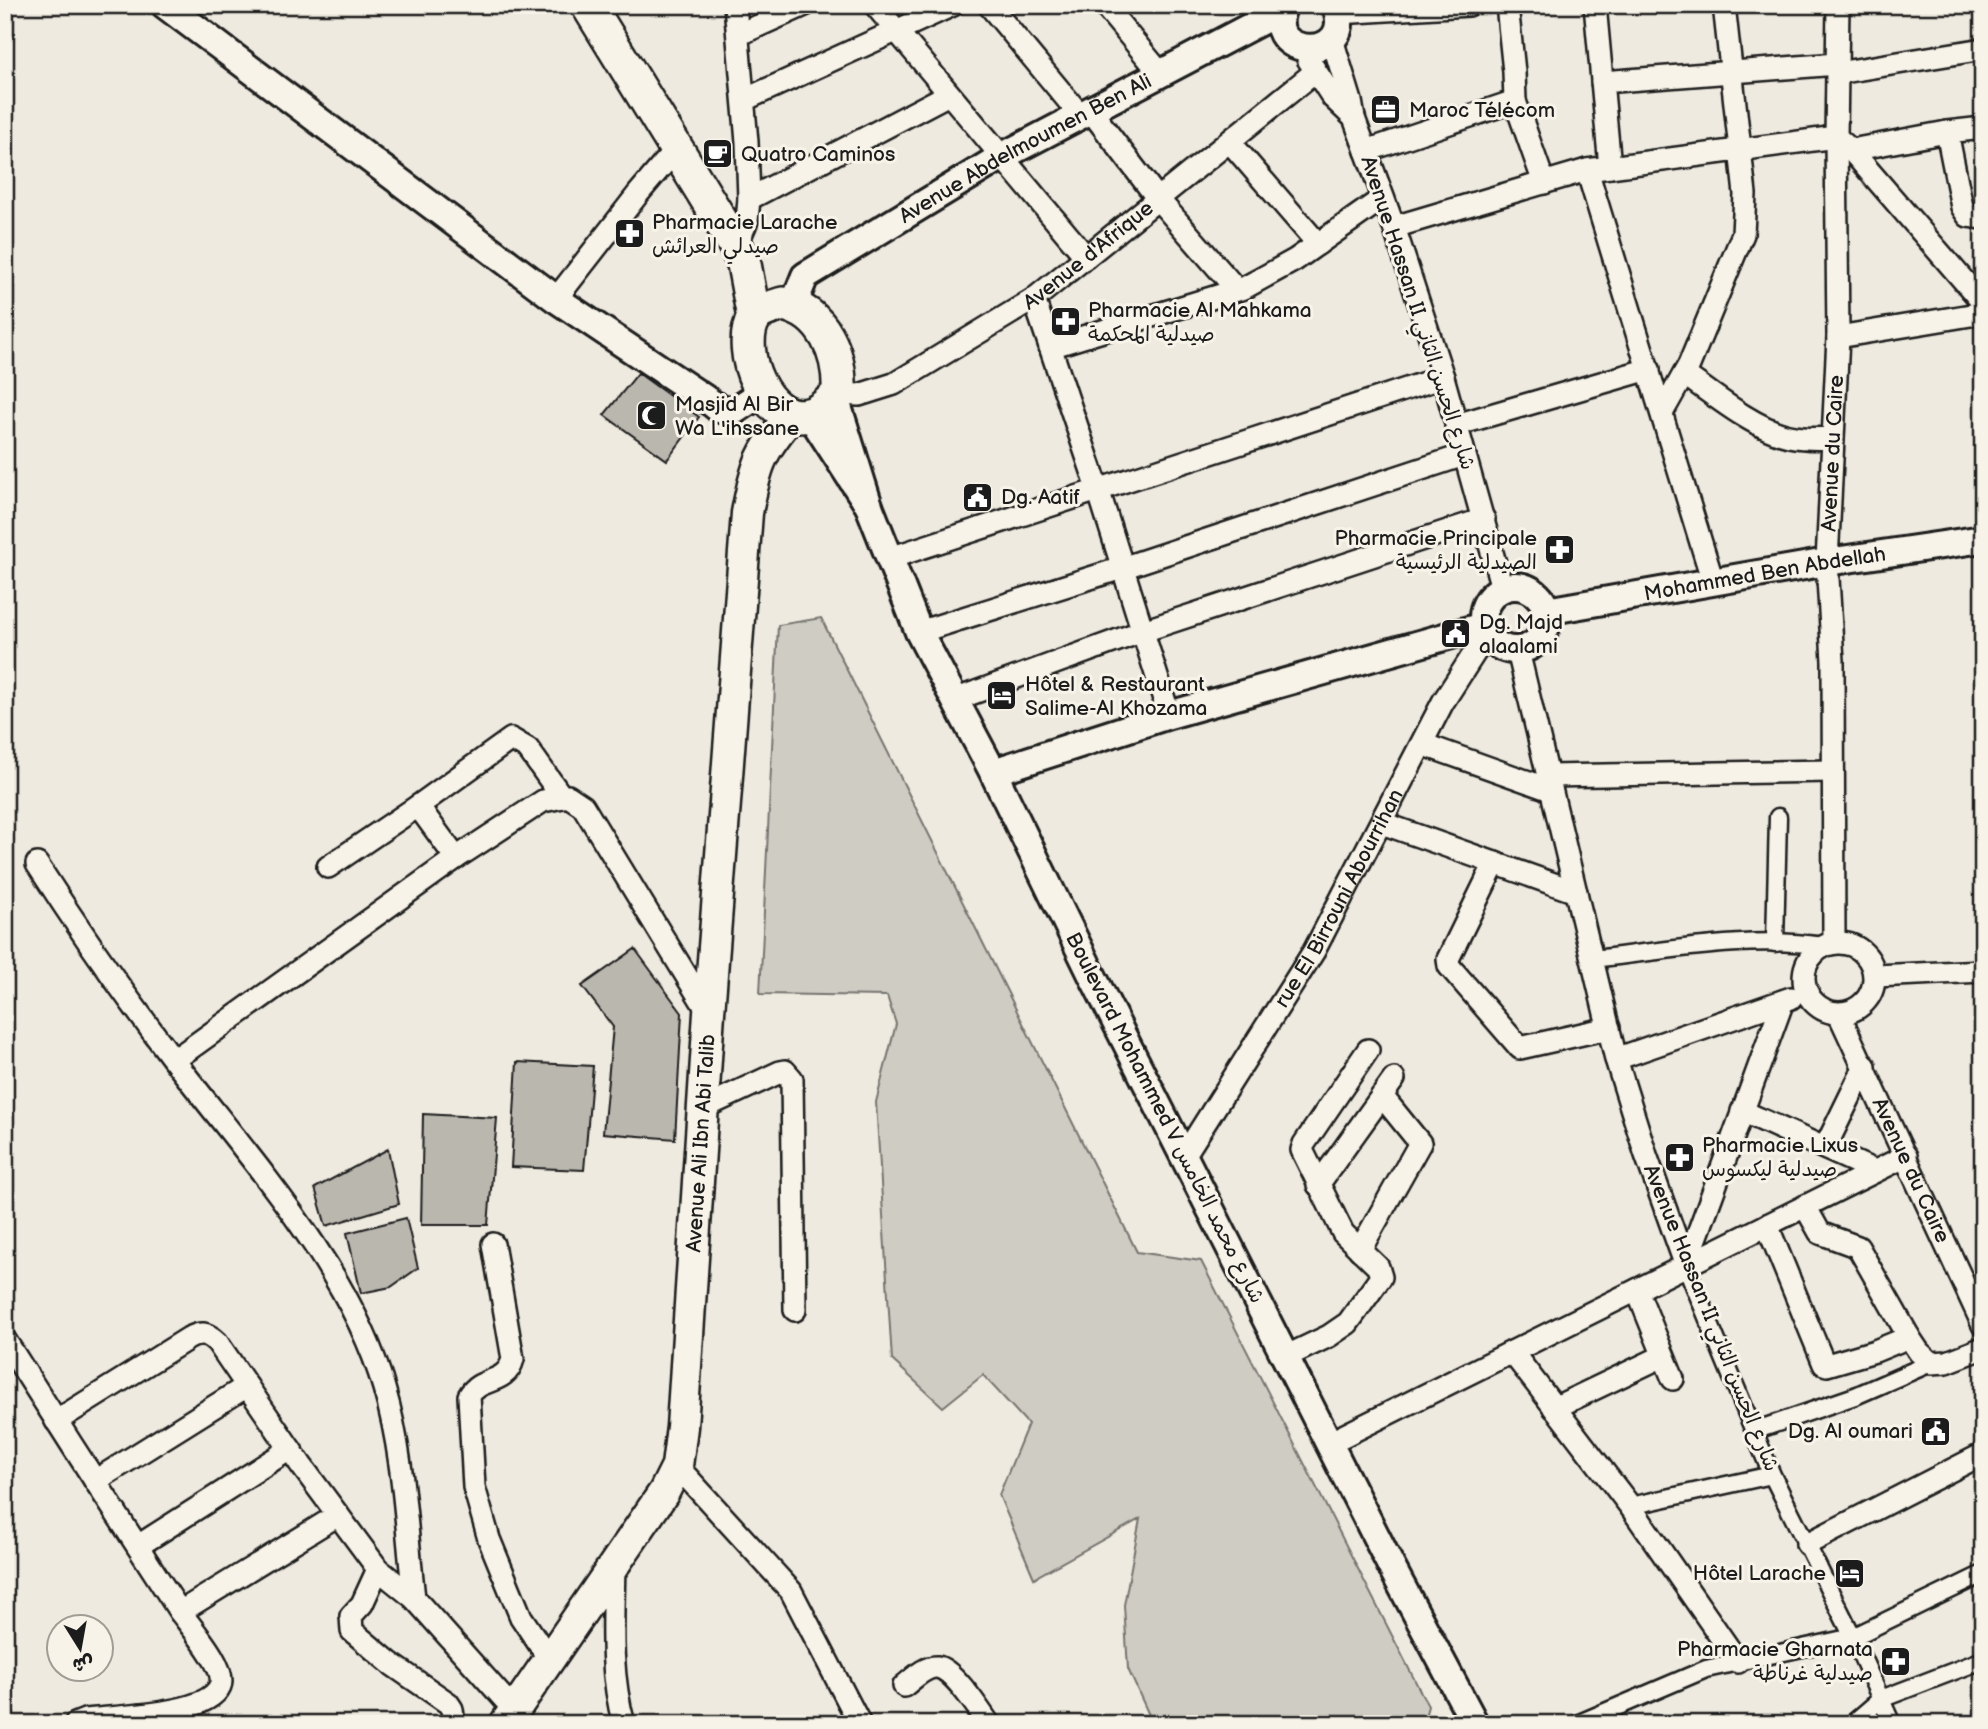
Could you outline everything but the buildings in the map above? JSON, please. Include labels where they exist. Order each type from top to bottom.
[{"type":"highway","points":[[588,5],[740,255],[793,306]]},
{"type":"highway","points":[[740,255],[754,318],[749,333],[754,374],[801,403],[838,367],[820,325],[808,313],[783,304],[754,318]]},
{"type":"main road","name":"Avenue Ali Ibn Abi Talib","points":[[512,1719],[549,1659],[664,1492],[677,1466],[682,1427],[702,1108],[747,513],[753,480],[764,451],[801,403]]},
{"type":"street","points":[[165,5],[556,299],[719,409],[734,411],[801,403]]},
{"type":"street","points":[[735,5],[750,199],[740,255]]},
{"type":"street","points":[[738,35],[805,5]]},
{"type":"street","points":[[875,5],[1086,257]]},
{"type":"street","points":[[744,100],[953,5]]},
{"type":"street","points":[[989,5],[1086,113],[1237,290]]},
{"type":"street","points":[[1104,5],[1161,74]]},
{"type":"street","points":[[1507,5],[1515,101],[1544,183]]},
{"type":"street","points":[[1595,5],[1610,167]]},
{"type":"street","points":[[1662,413],[1684,374],[1743,234],[1745,194],[1724,5]]},
{"type":"street","name":"Avenue du Caire","points":[[1829,945],[1833,661],[1827,562],[1844,144],[1837,69],[1838,5]]},
{"type":"street","points":[[1354,118],[1333,98],[1303,48],[1319,48],[1335,19],[1457,6]]},
{"type":"street","name":"Avenue Abdelmoumen Ben Ali","points":[[793,306],[805,276],[1002,157],[1161,74],[1270,11],[1290,42],[1303,48]]},
{"type":"street","name":"Avenue Hassan II شارع الحسن الثاني","points":[[1335,19],[1354,118],[1394,227],[1443,377],[1503,588]]},
{"type":"street","points":[[1602,82],[1731,72],[1837,69],[1983,49]]},
{"type":"street","name":"Avenue d'Afrique","points":[[801,403],[859,394],[894,384],[1034,299],[1315,72]]},
{"type":"street","points":[[750,199],[949,94]]},
{"type":"street","points":[[1366,151],[1515,101]]},
{"type":"street","points":[[1394,227],[1587,170],[1740,149],[1844,144],[1983,128]]},
{"type":"street","points":[[1947,132],[1962,207],[1968,216],[1983,219]]},
{"type":"street","points":[[1230,142],[1318,244]]},
{"type":"street","points":[[1844,144],[1983,303]]},
{"type":"street","points":[[556,299],[677,148]]},
{"type":"street","points":[[1587,170],[1713,582]]},
{"type":"street","points":[[1050,346],[1237,290],[1262,279],[1383,198]]},
{"type":"street","points":[[1034,299],[1098,489],[1169,715]]},
{"type":"street","points":[[1838,337],[1983,313]]},
{"type":"street","points":[[1457,425],[1649,369]]},
{"type":"street","points":[[1684,374],[1726,405],[1771,430],[1788,436],[1811,439],[1833,438]]},
{"type":"street","points":[[890,558],[1443,377]]},
{"type":"street","name":"Boulevard Mohammed V شارع محمد الخامس","points":[[801,403],[869,506],[919,632],[993,772],[1285,1357],[1475,1724]]},
{"type":"street","points":[[919,632],[1464,455]]},
{"type":"street","points":[[954,700],[1143,631],[1484,519]]},
{"type":"street","name":"Mohammed Ben Abdellah","points":[[1546,611],[1827,562],[1983,539]]},
{"type":"street","points":[[1511,586],[1530,589],[1543,602],[1546,611],[1546,629],[1541,637],[1535,644],[1518,651],[1500,647],[1485,630],[1484,608],[1488,600],[1503,588],[1511,586]]},
{"type":"street","points":[[993,772],[1169,715],[1485,630]]},
{"type":"street","name":"rue El Birrouni Abourrihan","points":[[1184,1156],[1314,951],[1443,702],[1485,630]]},
{"type":"street","name":"Avenue Hassan II شارع الحسن الثاني","points":[[1518,651],[1616,1059],[1646,1155],[1686,1266],[1772,1475],[1853,1637],[1892,1724]]},
{"type":"street","points":[[328,867],[511,739],[528,749],[562,797]]},
{"type":"street","points":[[1422,744],[1549,783],[1833,771]]},
{"type":"street","points":[[174,1060],[456,858],[543,801],[568,796],[583,806],[709,1013]]},
{"type":"street","points":[[418,806],[456,858]]},
{"type":"street","points":[[1775,943],[1778,817]]},
{"type":"street","points":[[1381,823],[1576,892]]},
{"type":"street","points":[[1495,863],[1448,959],[1449,966],[1520,1048],[1609,1028]]},
{"type":"street","points":[[37,864],[96,954],[174,1060],[260,1169],[325,1262],[365,1339],[384,1387],[396,1442],[414,1598]]},
{"type":"street","points":[[1592,959],[1747,943],[1775,943],[1829,945],[1856,947],[1871,962],[1875,976],[1872,993],[1866,1002],[1850,1012],[1839,1014],[1819,1008],[1806,992],[1804,971],[1808,961],[1829,945]]},
{"type":"street","points":[[1875,976],[1983,971]]},
{"type":"street","points":[[1616,1059],[1806,992]]},
{"type":"street","points":[[1686,1266],[1783,1000]]},
{"type":"street","name":"Avenue du Caire","points":[[1839,1014],[1983,1325]]},
{"type":"street","points":[[1285,1357],[1329,1336],[1348,1323],[1381,1277],[1378,1267],[1343,1233],[1303,1150],[1304,1144],[1368,1051]]},
{"type":"street","points":[[1825,1148],[1865,1066]]},
{"type":"street","points":[[702,1108],[779,1072],[785,1071],[792,1079],[795,1310]]},
{"type":"street","points":[[1318,1185],[1388,1088],[1420,1143],[1360,1250]]},
{"type":"street","points":[[1742,1111],[1875,1171]]},
{"type":"street","points":[[1329,1443],[1906,1156]]},
{"type":"street","points":[[1805,1206],[1820,1233],[1858,1247],[1909,1337],[1931,1363]]},
{"type":"street","points":[[1767,1225],[1824,1364],[1875,1351],[1909,1337]]},
{"type":"street","points":[[493,1244],[513,1359],[510,1370],[502,1377],[473,1388],[468,1396],[474,1487],[489,1539],[521,1616],[549,1659]]},
{"type":"street","points":[[1637,1290],[1673,1379]]},
{"type":"street","points":[[56,1421],[199,1333],[207,1333],[217,1342],[290,1449],[378,1569],[414,1598],[512,1719]]},
{"type":"street","points":[[5,1340],[180,1612],[220,1668],[222,1680],[219,1689],[189,1708],[85,1720],[75,1724]]},
{"type":"street","points":[[1754,1431],[1856,1395],[1931,1363],[1947,1363],[1983,1348]]},
{"type":"street","points":[[1512,1352],[1630,1506],[1738,1662]]},
{"type":"street","points":[[1554,1408],[1663,1356]]},
{"type":"street","points":[[95,1481],[247,1385]]},
{"type":"street","points":[[138,1546],[290,1449]]},
{"type":"street","points":[[1807,1544],[1983,1454]]},
{"type":"street","points":[[677,1466],[791,1591],[860,1724]]},
{"type":"street","points":[[1630,1506],[1772,1475]]},
{"type":"street","points":[[180,1612],[338,1515]]},
{"type":"street","points":[[614,1565],[612,1662],[624,1724]]},
{"type":"street","points":[[378,1569],[362,1604],[351,1616],[352,1632],[390,1664],[448,1703],[452,1709],[454,1724]]},
{"type":"street","points":[[1577,1724],[1706,1669],[1853,1637],[1983,1574]]},
{"type":"street","points":[[1853,1724],[1881,1699],[1983,1660]]},
{"type":"street","points":[[904,1686],[928,1668],[939,1667],[966,1692],[989,1724]]},
{"type":"shaded area","points":[[821,618],[1137,1252],[1201,1261],[1428,1706],[1423,1724],[1153,1724],[1128,1669],[1124,1605],[1140,1519],[1034,1578],[999,1495],[1028,1424],[983,1375],[943,1407],[892,1360],[876,1102],[896,1024],[887,996],[760,994],[778,625]]},
{"type":"place","name":"Maroc Télécom","points":[[1386,110]]},
{"type":"place","name":"Quatro Caminos","points":[[718,154]]},
{"type":"place","name":"Pharmacie Larache صيدلي العرائش","points":[[629,234]]},
{"type":"place","name":"Pharmacie Al Mahkama صيدلية المحكمة","points":[[1065,322]]},
{"type":"place","name":"Masjid Al Bir Wa L'ihssane","points":[[652,416]]},
{"type":"place","name":"Dg. Aatif","points":[[978,497]]},
{"type":"place","name":"Pharmacie Principale الصيدلية الرئيسية","points":[[1560,550]]},
{"type":"place","name":"Dg. Majd alaalami","points":[[1456,634]]},
{"type":"place","name":"Hôtel & Restaurant Salime-Al Khozama","points":[[1002,696]]},
{"type":"place","name":"Pharmacie Lixus صيدلية ليكسوس","points":[[1679,1157]]},
{"type":"place","name":"Dg. Al oumari","points":[[1936,1431]]},
{"type":"place","name":"Hôtel Larache","points":[[1849,1573]]},
{"type":"place","name":"Pharmacie Gharnata صيدلية غرناطة","points":[[1896,1661]]}]
